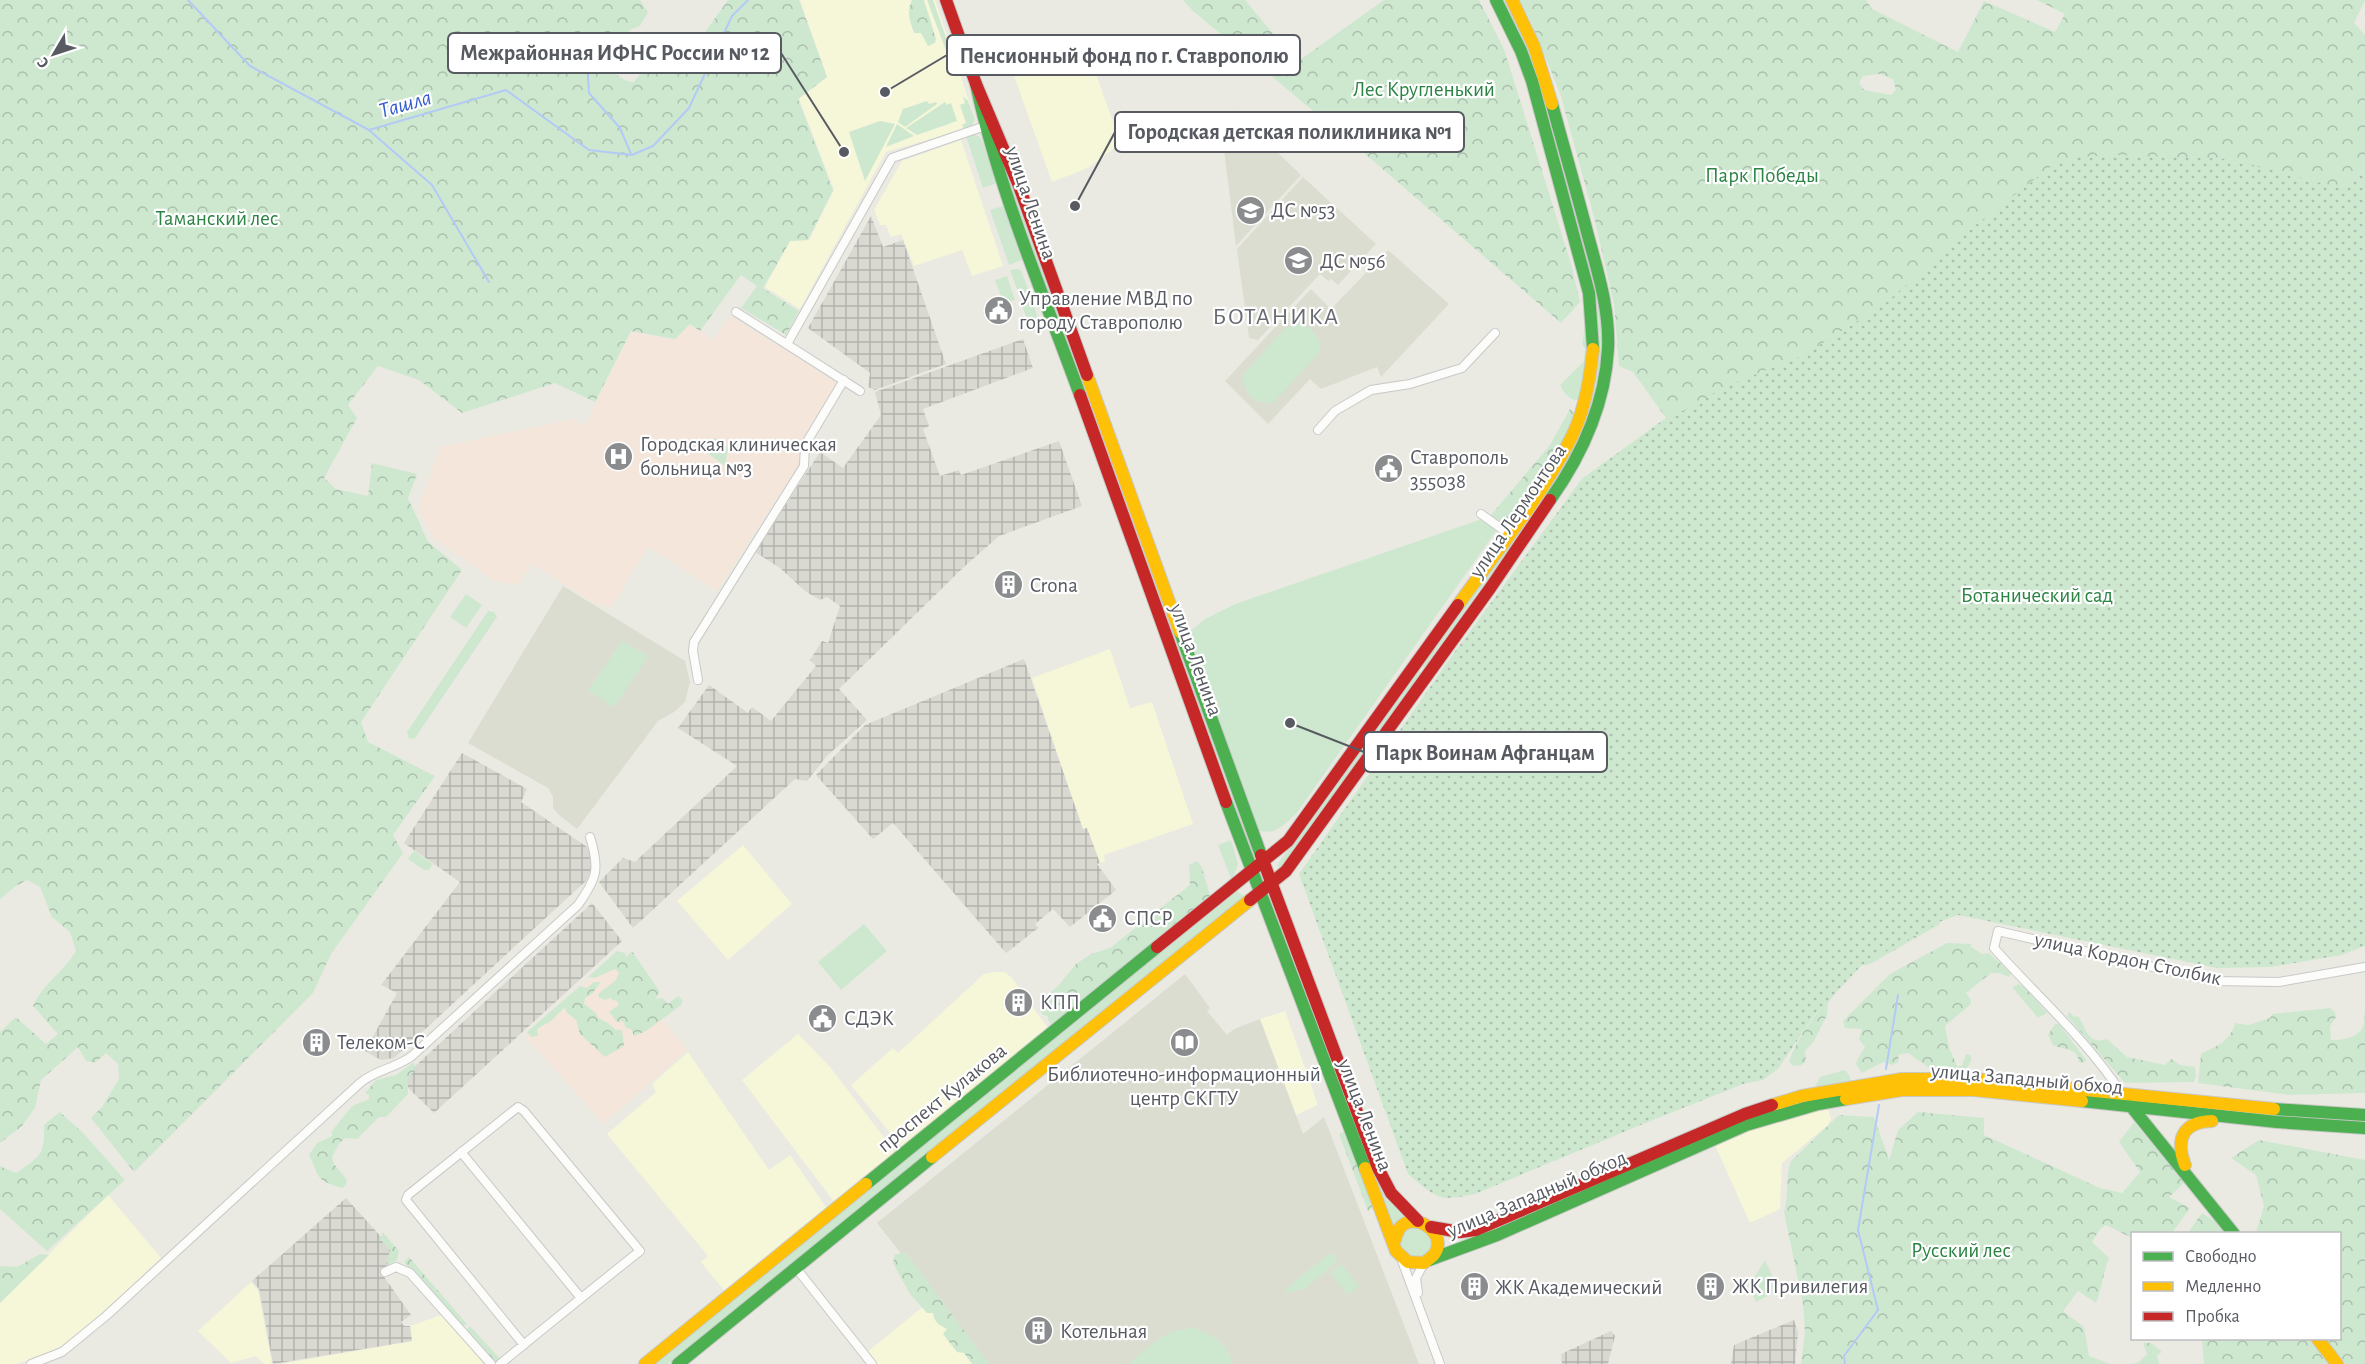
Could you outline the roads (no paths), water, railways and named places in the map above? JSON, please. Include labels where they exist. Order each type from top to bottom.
[{"type":"main road","name":"улица Ленина","points":[[946,0],[989,124],[1122,467],[1272,884],[1378,1168],[1391,1193],[1418,1221]]},
{"type":"main road","name":"улица Лермонтова","points":[[1264,862],[1298,829],[1553,472],[1570,441],[1587,393],[1593,346],[1589,293],[1540,110],[1521,51],[1496,0]]},
{"type":"main road","name":"улица Лермонтова","points":[[1272,884],[1286,871],[1491,587],[1570,472],[1593,423],[1605,374],[1607,318],[1596,261],[1545,77],[1534,46],[1512,0]]},
{"type":"main road","name":"улица Ленина","points":[[989,124],[1016,221],[1260,893],[1394,1243]]},
{"type":"main road","points":[[1414,664],[1428,674]]},
{"type":"main road","name":"проспект Кулакова","points":[[645,1364],[1264,862]]},
{"type":"main road","name":"проспект Кулакова","points":[[678,1364],[1272,884]]},
{"type":"main road","name":"улица Западный обход","points":[[1431,1227],[1460,1232],[1493,1225],[1745,1114],[1802,1096],[1902,1079],[1974,1079],[2279,1110],[2365,1115]]},
{"type":"main road","name":"улица Западный обход","points":[[1426,1261],[1497,1235],[1746,1125],[1818,1104],[1902,1090],[1974,1090],[2054,1097],[2132,1108],[2365,1128]]},
{"type":"main road","points":[[2122,1094],[2233,1232]]},
{"type":"main road","points":[[2197,1187],[2180,1156],[2179,1146],[2186,1130],[2193,1124],[2206,1120],[2253,1124],[2277,1122]]},
{"type":"main road","points":[[1418,1221],[1431,1227],[1438,1240],[1434,1254],[1426,1261],[1416,1264],[1401,1258],[1394,1243],[1399,1230],[1411,1222],[1418,1221]]},
{"type":"main road","points":[[2319,1340],[2337,1364]]},
{"type":"street","points":[[787,344],[892,158],[989,124]]},
{"type":"street","points":[[736,312],[860,391]]},
{"type":"street","points":[[1318,430],[1335,411],[1371,390],[1410,384],[1461,368],[1495,333]]},
{"type":"street","points":[[698,680],[693,651],[698,635],[804,466],[805,445],[844,380]]},
{"type":"street","points":[[1481,514],[1509,534]]},
{"type":"street","points":[[31,1364],[62,1352],[91,1329],[360,1083],[373,1073],[400,1064],[412,1056],[578,905],[597,870],[597,860],[590,837]]},
{"type":"street","name":"улица Кордон Столбик","points":[[2122,1094],[2112,1079],[2056,1014],[1994,948],[1998,931],[2213,981],[2279,982],[2365,967]]},
{"type":"street","points":[[500,1364],[524,1345],[639,1251],[518,1107],[408,1195],[406,1200],[524,1345]]},
{"type":"street","points":[[461,1152],[581,1298]]},
{"type":"street","points":[[1401,1258],[1440,1364]]},
{"type":"street","points":[[1423,1319],[1424,1314],[1416,1278],[1426,1261]]},
{"type":"street","points":[[385,1272],[396,1267],[410,1273],[491,1364]]},
{"type":"street","points":[[796,1268],[872,1364]]},
{"type":"waterway","name":"Ташла","points":[[188,0],[250,66],[369,130],[506,90],[589,150],[632,155],[653,146],[689,108],[732,16],[748,0]]},
{"type":"waterway","points":[[587,63],[589,93],[620,128],[631,154]]},
{"type":"waterway","points":[[370,131],[432,185],[489,282]]},
{"type":"waterway","points":[[1886,1069],[1898,995]]},
{"type":"waterway","points":[[1845,1364],[1844,1356],[1878,1310],[1858,1230],[1879,1105]]},
{"type":"place","name":"Пенсионный фонд по г. Ставрополю","points":[[885,92]]},
{"type":"place","name":"Межрайонная ИФНС России № 12","points":[[844,152]]},
{"type":"place","name":"Городская детская поликлиника №1","points":[[1075,206]]},
{"type":"place","name":"ДС №53","points":[[1250,210]]},
{"type":"place","name":"ДС №56","points":[[1299,261]]},
{"type":"place","name":"Управление МВД по городу Ставрополю","points":[[998,310]]},
{"type":"place","name":"Городская клиническая больница №3","points":[[619,456]]},
{"type":"place","name":"Ставрополь 355038","points":[[1389,469]]},
{"type":"place","name":"Crona","points":[[1009,585]]},
{"type":"place","name":"Парк Воинам Афганцам","points":[[1290,723]]},
{"type":"place","name":"СПСР","points":[[1103,918]]},
{"type":"place","name":"КПП","points":[[1019,1002]]},
{"type":"place","name":"СДЭК","points":[[823,1018]]},
{"type":"place","name":"Телеком-С","points":[[316,1042]]},
{"type":"place","name":"Библиотечно-информационный центр СКГТУ","points":[[1184,1043]]},
{"type":"place","name":"ЖК Привилегия","points":[[1711,1286]]},
{"type":"place","name":"ЖК Академический","points":[[1474,1287]]},
{"type":"place","name":"Котельная","points":[[1039,1331]]},
{"type":"district","name":"БОТАНИКА","points":[[1276,317]]},
{"type":"park label","name":"Лес Кругленький","points":[[1424,89]]},
{"type":"park label","name":"Парк Победы","points":[[1762,175]]},
{"type":"park label","name":"Таманский лес","points":[[217,218]]},
{"type":"park label","name":"Ботанический сад","points":[[2037,595]]},
{"type":"park label","name":"Русский лес","points":[[1961,1250]]}]
